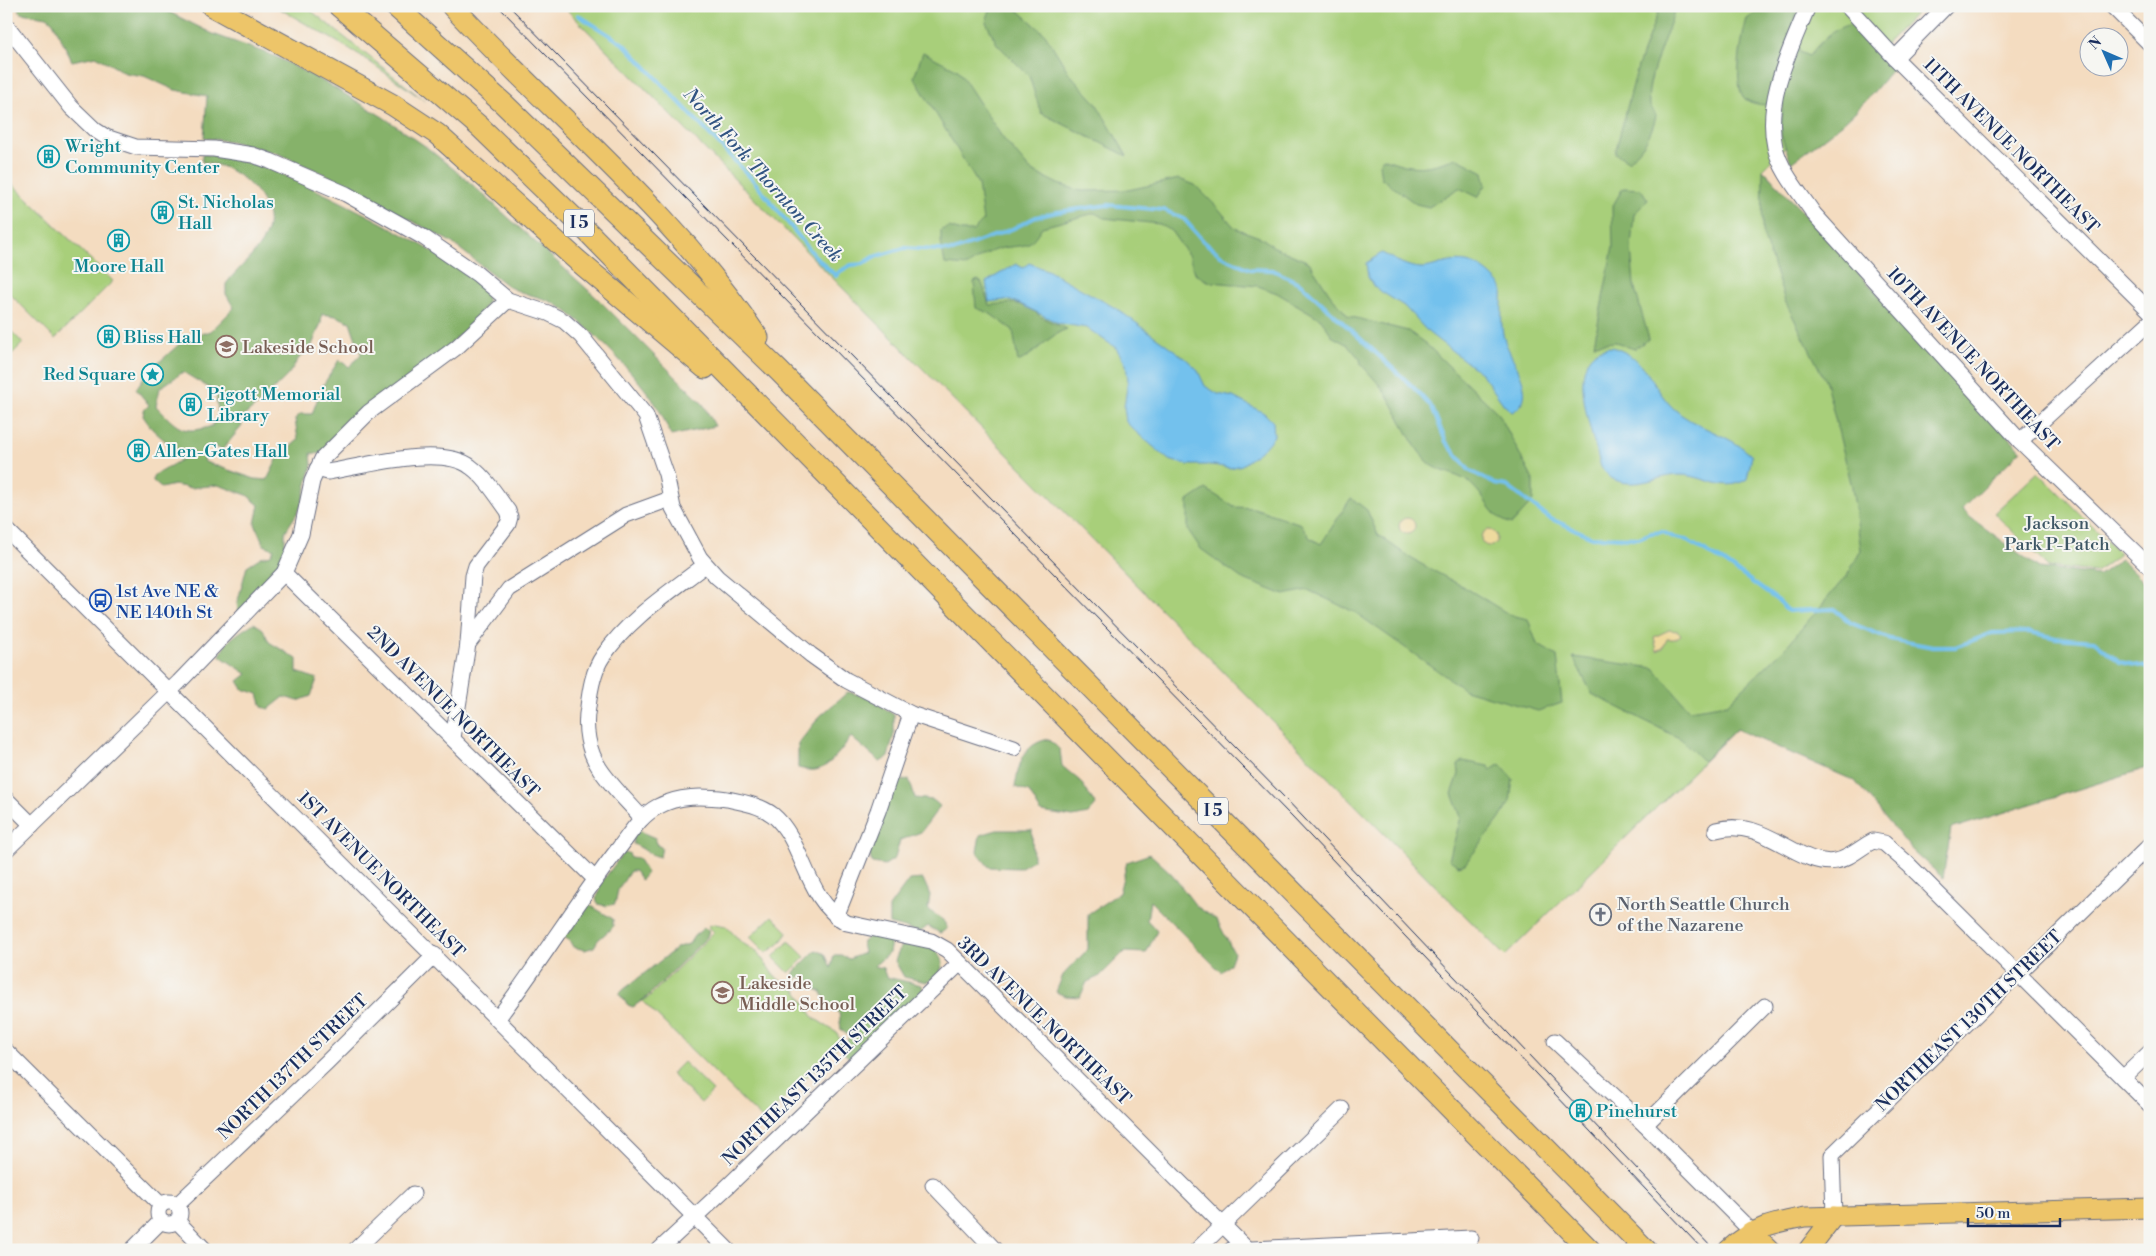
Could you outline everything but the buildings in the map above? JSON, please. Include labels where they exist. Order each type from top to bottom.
[{"type":"highway","points":[[212,6],[320,64],[393,106],[436,134],[577,260],[806,453]]},
{"type":"highway","name":"I 5","points":[[338,6],[404,60],[480,127],[580,224],[1590,1250]]},
{"type":"highway","name":"I 5","points":[[395,6],[504,104],[779,371],[1646,1250]]},
{"type":"highway","points":[[452,6],[488,45],[662,215],[738,308],[779,371]]},
{"type":"main road","points":[[1739,1240],[1770,1223],[1834,1216],[2150,1208]]},
{"type":"main road","points":[[1808,1250],[1834,1216]]},
{"type":"main road","points":[[1739,1240],[1770,1250]]},
{"type":"street","name":"10TH AVENUE NORTHEAST","points":[[1808,6],[1777,90],[1772,120],[1776,148],[1786,174],[1814,214],[2020,441],[2150,567]]},
{"type":"street","name":"11TH AVENUE NORTHEAST","points":[[1847,6],[1895,58],[2150,311]]},
{"type":"street","points":[[1895,58],[1946,6]]},
{"type":"street","points":[[2112,6],[2150,44]]},
{"type":"street","points":[[6,25],[71,107],[100,134],[114,141],[136,147],[221,150],[252,155],[270,161],[346,194],[423,238],[477,274],[508,300],[557,317],[573,328],[637,402],[653,430],[666,474],[670,500],[686,534],[705,565],[730,589],[824,665],[885,702],[911,714],[1014,748]]},
{"type":"street","points":[[6,850],[169,692],[284,573],[301,534],[303,517],[316,469],[322,459],[358,422],[457,347],[508,300]]},
{"type":"street","points":[[2020,441],[2150,322]]},
{"type":"street","points":[[316,469],[328,472],[433,455],[463,461],[480,475],[508,510],[510,517],[508,524],[476,566],[473,576],[468,644],[454,738]]},
{"type":"street","points":[[468,644],[516,583],[626,516],[670,500]]},
{"type":"street","name":"1ST AVENUE NORTHEAST","points":[[6,529],[435,955],[728,1250]]},
{"type":"street","points":[[642,818],[599,768],[587,740],[586,717],[590,687],[602,657],[621,634],[647,608],[705,565]]},
{"type":"street","name":"2ND AVENUE NORTHEAST","points":[[284,573],[595,878]]},
{"type":"street","points":[[498,1018],[543,957],[595,878],[642,818],[666,803],[696,797],[735,801],[760,808],[780,823],[822,900],[836,917],[878,811],[911,714]]},
{"type":"street","points":[[6,799],[32,825]]},
{"type":"street","points":[[1716,830],[1738,827],[1754,830],[1812,857],[1828,862],[1847,857],[1876,840],[1889,847],[2150,1105]]},
{"type":"street","name":"NORTHEAST 130TH STREET","points":[[1834,1216],[1832,1155],[2016,973],[2150,845]]},
{"type":"street","name":"3RD AVENUE NORTHEAST","points":[[836,917],[846,922],[931,941],[947,950],[1222,1225],[1242,1249]]},
{"type":"street","name":"NORTH 137TH STREET","points":[[177,1205],[327,1062],[435,955]]},
{"type":"street","name":"NORTHEAST 135TH STREET","points":[[659,1250],[960,963]]},
{"type":"street","points":[[1645,1125],[1765,1006]]},
{"type":"street","points":[[1555,1041],[1645,1125],[1739,1240]]},
{"type":"street","points":[[6,1051],[161,1205]]},
{"type":"street","points":[[2123,1078],[2150,1052]]},
{"type":"street","points":[[1197,1250],[1342,1109]]},
{"type":"street","points":[[933,1185],[996,1250]]},
{"type":"street","points":[[356,1250],[413,1194]]},
{"type":"street","points":[[168,1202],[177,1205],[180,1214],[177,1221],[170,1224],[160,1221],[158,1211],[161,1205],[168,1202]]},
{"type":"street","points":[[132,1250],[160,1221]]},
{"type":"street","points":[[177,1221],[205,1250]]},
{"type":"street","points":[[1242,1249],[1471,1238]]},
{"type":"green space","points":[[17,6],[157,6],[213,34],[274,56],[328,84],[383,117],[425,146],[467,180],[598,299],[703,404],[715,426],[671,436],[658,408],[628,369],[600,340],[556,304],[509,287],[451,242],[331,177],[277,153],[230,141],[204,138],[207,96],[175,90],[144,76],[125,73],[96,56],[72,61],[53,22],[47,17],[21,13]]},
{"type":"green space","points":[[275,6],[305,6],[425,101],[360,55]]},
{"type":"green space","points":[[563,6],[1923,6],[1763,169],[2021,450],[1505,956]]},
{"type":"green space","points":[[991,6],[1011,6],[1045,34],[1069,73],[1096,103],[1127,156],[1041,113],[1029,76],[997,44],[986,22]]},
{"type":"green space","points":[[1660,6],[1675,6],[1675,9],[1658,56],[1649,93],[1649,102],[1656,116],[1646,141],[1628,161],[1615,153],[1638,66]]},
{"type":"green space","points":[[1766,6],[1798,6],[1794,17],[1799,52],[1809,56],[1824,39],[1836,30],[1850,24],[1858,24],[1896,65],[1866,101],[1843,123],[1791,163],[1781,135],[1783,103],[1764,105],[1749,102],[1741,93],[1739,84],[1739,60],[1747,19]]},
{"type":"green space","points":[[923,52],[958,70],[1002,137],[1030,170],[1058,184],[1081,191],[1128,190],[1179,179],[1195,185],[1235,228],[1262,238],[1274,247],[1309,262],[1329,293],[1348,316],[1408,331],[1426,344],[1499,414],[1533,480],[1533,501],[1512,524],[1499,518],[1470,483],[1431,465],[1426,460],[1410,437],[1382,388],[1361,364],[1360,359],[1348,345],[1333,337],[1321,319],[1277,293],[1258,286],[1210,282],[1196,275],[1189,256],[1171,231],[1160,224],[1104,218],[1095,213],[1042,227],[1026,245],[994,251],[980,257],[968,266],[945,264],[941,230],[949,227],[961,231],[973,231],[983,221],[978,184],[914,77]]},
{"type":"green space","points":[[202,154],[241,161],[279,173],[325,194],[396,231],[461,270],[481,288],[487,301],[480,314],[463,332],[413,378],[322,454],[311,453],[312,465],[301,507],[285,532],[285,555],[270,580],[239,612],[237,604],[247,566],[261,557],[271,555],[274,549],[264,545],[255,524],[259,505],[247,495],[218,485],[191,488],[174,485],[161,488],[153,481],[153,476],[184,458],[152,429],[143,416],[144,410],[149,405],[136,389],[146,374],[186,338],[211,331],[234,308],[226,294],[226,284],[257,250],[268,226],[265,206],[260,197],[245,180],[228,169],[202,162]],"holes":[[[322,314],[336,316],[350,322],[361,354],[349,367],[339,360],[322,387],[312,414],[300,414],[295,419],[298,440],[278,458],[267,480],[255,479],[205,462],[202,448],[214,446],[222,450],[242,426],[240,419],[261,402],[288,375],[299,358],[310,350],[321,323]],[[183,372],[216,392],[218,415],[212,426],[193,430],[180,428],[156,406],[160,388]]]},
{"type":"green space","points":[[1383,158],[1403,165],[1420,167],[1456,158],[1483,172],[1486,185],[1478,197],[1459,188],[1429,207],[1416,204],[1381,178],[1379,164]]},
{"type":"green space","points":[[1763,169],[2021,450],[1962,509],[1971,518],[2039,568],[2099,575],[2121,559],[2150,588],[2150,767],[1951,829],[1943,878],[1912,850],[1855,781],[1736,729],[1703,761],[1681,739],[1592,694],[1573,657],[1654,668],[1689,710],[1727,704],[1785,648],[1848,574],[1861,550],[1852,487],[1826,382],[1785,301],[1762,232]]},
{"type":"green space","points":[[6,178],[113,281],[55,339],[6,290]]},
{"type":"green space","points":[[1623,188],[1641,189],[1648,200],[1634,214],[1631,246],[1634,285],[1649,339],[1634,349],[1616,342],[1594,344],[1613,247],[1612,207]]},
{"type":"green space","points":[[978,280],[982,283],[989,305],[1015,303],[1031,308],[1041,317],[1067,329],[1055,335],[1018,362],[1013,330],[989,313],[976,308],[974,282]]},
{"type":"green space","points":[[6,326],[23,343],[6,360]]},
{"type":"green space","name":"Jackson Park P-Patch","points":[[2038,472],[2120,554],[2096,572],[2048,567],[1994,513]]},
{"type":"green space","points":[[1206,489],[1234,507],[1254,508],[1301,524],[1310,538],[1321,544],[1351,498],[1367,510],[1378,535],[1412,559],[1510,615],[1528,619],[1537,644],[1557,656],[1562,703],[1538,711],[1465,690],[1356,613],[1308,590],[1284,595],[1241,578],[1201,549],[1188,530],[1188,501]]},
{"type":"green space","points":[[254,623],[263,629],[269,642],[297,659],[297,672],[317,679],[311,696],[298,701],[284,697],[269,709],[262,707],[258,694],[243,689],[238,681],[247,674],[220,656],[229,641]]},
{"type":"green space","points":[[848,692],[870,698],[894,715],[894,734],[888,757],[880,762],[851,737],[826,766],[813,770],[798,768],[798,744],[820,716]]},
{"type":"green space","points":[[1049,739],[1060,750],[1062,766],[1080,781],[1096,805],[1088,814],[1073,817],[1041,812],[1029,792],[1015,787],[1018,770],[1028,750],[1033,745]]},
{"type":"green space","points":[[1463,761],[1488,766],[1491,770],[1500,764],[1513,779],[1510,802],[1499,820],[1465,864],[1458,866],[1449,859],[1461,817],[1452,794],[1459,774],[1458,764]]},
{"type":"green space","points":[[909,779],[915,798],[933,800],[940,806],[921,832],[900,840],[895,858],[885,865],[872,863],[867,846],[896,782]]},
{"type":"green space","points":[[997,830],[1032,830],[1033,860],[1020,868],[989,867],[977,852],[980,835]]},
{"type":"green space","points":[[639,831],[655,838],[658,846],[662,847],[660,857],[652,855],[633,844],[633,836]]},
{"type":"green space","points":[[623,853],[629,853],[630,857],[638,858],[647,873],[641,880],[635,871],[630,871],[618,890],[615,904],[606,906],[598,904],[596,898],[600,891],[599,886]]},
{"type":"green space","points":[[1150,854],[1171,873],[1196,906],[1217,920],[1234,953],[1230,964],[1221,972],[1150,901],[1147,920],[1157,931],[1146,953],[1124,952],[1100,976],[1087,982],[1080,997],[1065,996],[1056,992],[1063,975],[1088,949],[1088,914],[1119,893],[1127,862]]},
{"type":"green space","points":[[923,879],[930,895],[928,909],[944,921],[947,929],[940,933],[928,926],[920,932],[889,924],[889,907],[909,880]]},
{"type":"green space","points":[[588,904],[613,919],[613,927],[598,940],[594,947],[585,950],[573,947],[569,940],[562,936],[580,907]]},
{"type":"green space","points":[[772,916],[788,932],[779,944],[766,953],[750,937]]},
{"type":"green space","points":[[715,924],[726,926],[741,942],[758,953],[775,977],[797,991],[814,1018],[837,1033],[841,1043],[763,1120],[642,1001],[648,998],[714,932],[708,926]]},
{"type":"green space","points":[[704,928],[709,930],[707,937],[647,997],[633,1007],[628,1005],[619,994],[678,947],[689,944],[694,936]]},
{"type":"green space","points":[[869,936],[882,936],[891,942],[889,953],[874,966],[883,968],[886,977],[922,985],[924,994],[855,1058],[849,1058],[843,1052],[849,1036],[841,1030],[839,1013],[826,1004],[822,992],[813,988],[800,976],[794,981],[794,972],[816,950],[825,954],[831,968],[834,955],[841,955],[849,959],[864,953],[862,943]]},
{"type":"green space","points":[[789,941],[805,957],[789,973],[773,957]]},
{"type":"green space","points":[[913,941],[936,948],[943,963],[939,977],[926,982],[904,977],[895,961],[900,948]]},
{"type":"green space","points":[[683,1062],[713,1091],[701,1103],[671,1074]]},
{"type":"sand","points":[[1407,518],[1415,526],[1407,534],[1399,526]]},
{"type":"sand","points":[[1489,530],[1497,538],[1489,546],[1481,538]]},
{"type":"sand","points":[[1669,630],[1678,631],[1681,635],[1675,639],[1667,639],[1663,648],[1657,651],[1654,637]]},
{"type":"water","points":[[1382,253],[1417,268],[1454,262],[1470,263],[1484,269],[1496,280],[1502,287],[1503,334],[1524,386],[1524,396],[1521,405],[1512,412],[1504,405],[1482,374],[1429,333],[1404,306],[1374,287],[1368,277],[1366,263]]},
{"type":"water","points":[[1029,263],[1049,271],[1117,309],[1185,358],[1197,369],[1205,386],[1218,394],[1233,397],[1264,413],[1273,422],[1274,436],[1263,449],[1242,465],[1230,468],[1212,465],[1188,465],[1169,460],[1126,422],[1124,407],[1128,381],[1126,364],[1116,348],[1087,328],[1058,323],[1016,302],[1005,300],[989,302],[986,282],[1016,264],[1023,268]]},
{"type":"water","points":[[1612,347],[1624,352],[1641,365],[1673,408],[1691,421],[1743,448],[1752,456],[1747,479],[1731,485],[1680,475],[1626,483],[1613,479],[1608,475],[1601,467],[1587,416],[1583,378],[1587,363],[1596,352]]},
{"type":"waterway","name":"North Fork Thornton Creek","points":[[578,15],[625,45],[753,180],[814,255],[836,276],[851,265],[863,264],[874,257],[904,248],[953,251],[1012,229],[1036,217],[1057,212],[1108,205],[1164,210],[1184,219],[1203,241],[1223,257],[1250,269],[1273,270],[1301,284],[1414,388],[1432,408],[1446,442],[1469,470],[1495,484],[1507,486],[1549,518],[1592,537],[1639,538],[1651,533],[1663,532],[1675,538],[1686,540],[1727,564],[1780,602],[1788,611],[1834,609],[1851,623],[1890,639],[1933,647],[1956,647],[1992,633],[2030,632],[2056,638],[2094,641],[2120,662],[2150,668]]},
{"type":"tram line","points":[[498,6],[1292,817],[1703,1250]]},
{"type":"tram line","points":[[509,6],[1285,798],[1714,1250]]},
{"type":"place","name":"Wright Community Center","points":[[49,156]]},
{"type":"place","name":"St. Nicholas Hall","points":[[162,212]]},
{"type":"place","name":"Moore Hall","points":[[119,241]]},
{"type":"place","name":"Bliss Hall","points":[[108,337]]},
{"type":"place","name":"Lakeside School","points":[[226,347]]},
{"type":"place","name":"Red Square","points":[[152,374]]},
{"type":"place","name":"Pigott Memorial Library","points":[[191,404]]},
{"type":"place","name":"Allen-Gates Hall","points":[[138,451]]},
{"type":"place","name":"1st Ave NE & NE 140th St","points":[[100,601]]},
{"type":"place","name":"North Seattle Church of the Nazarene","points":[[1601,914]]},
{"type":"place","name":"Lakeside Middle School","points":[[723,993]]},
{"type":"place","name":"Pinehurst","points":[[1580,1111]]}]
